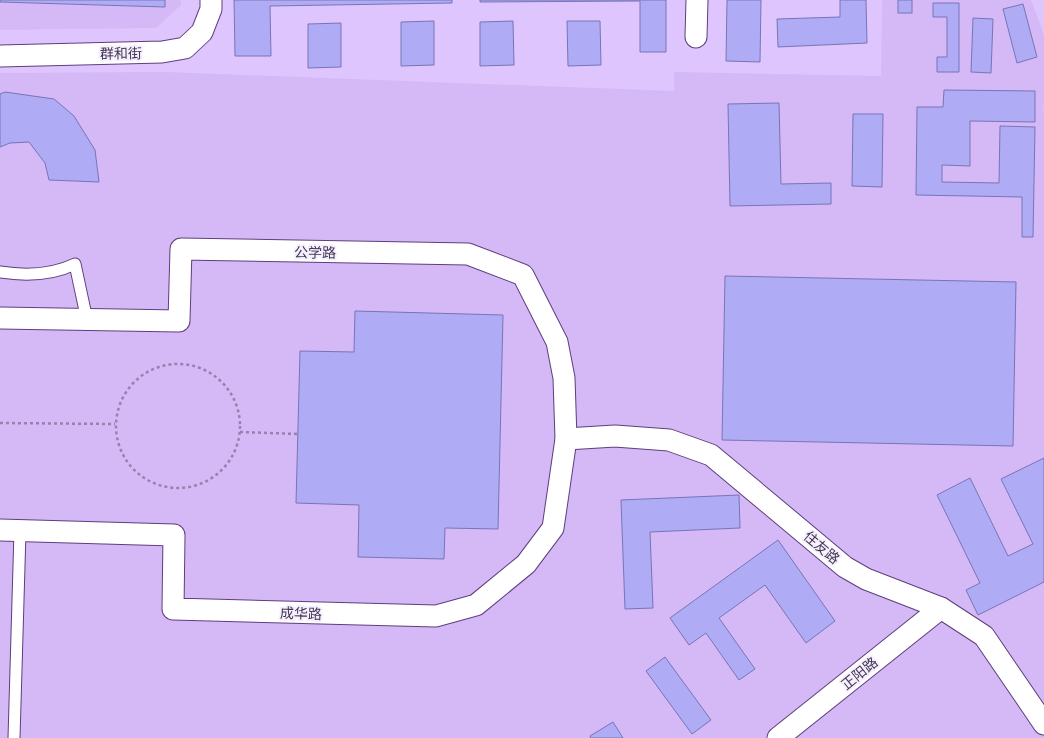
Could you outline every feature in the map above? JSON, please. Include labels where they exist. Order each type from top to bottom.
[{"type":"street","name":"群和街","points":[[0,56],[162,52],[186,48],[202,32],[211,9],[211,0]]},
{"type":"street","points":[[696,37],[697,0]]},
{"type":"street","name":"公学路","points":[[0,318],[179,321],[181,249],[468,254],[523,275],[558,342],[564,378],[566,439]]},
{"type":"street","name":"住友路","points":[[566,439],[615,436],[669,440],[711,456],[845,567],[866,579],[940,608],[958,618],[984,636],[1044,724]]},
{"type":"street","name":"成华路","points":[[10,531],[174,535],[173,609],[436,616],[476,605],[526,564],[552,528],[566,439]]},
{"type":"street","name":"正阳路","points":[[778,738],[940,608]]},
{"type":"lane","points":[[0,272],[13,274],[38,274],[65,269],[75,264],[88,320]]},
{"type":"lane","points":[[10,531],[14,738]]},
{"type":"path","points":[[182,363],[201,368],[218,378],[231,394],[239,412],[240,432],[234,453],[222,470],[205,483],[184,489],[163,487],[143,479],[128,464],[118,445],[115,424],[119,404],[129,386],[144,373],[162,365],[182,363]]},
{"type":"path","points":[[0,423],[115,424]]},
{"type":"path","points":[[240,432],[298,434]]},
{"type":"shaded area","points":[[0,0],[181,0],[181,5],[156,28],[0,30]]},
{"type":"shaded area","points":[[882,0],[1031,0],[1044,36],[1044,738],[0,738],[0,73],[165,72],[674,91],[674,72],[881,76]]},
{"type":"building","points":[[0,0],[165,0],[165,7],[0,2]]},
{"type":"building","points":[[234,0],[452,0],[452,3],[270,6],[271,56],[235,56]]},
{"type":"building","points":[[480,0],[666,0],[666,52],[640,52],[640,1],[480,2]]},
{"type":"building","points":[[727,0],[761,0],[760,62],[726,61]]},
{"type":"building","points":[[840,0],[866,0],[867,43],[778,47],[777,19],[840,17]]},
{"type":"building","points":[[898,0],[912,0],[912,13],[898,13]]},
{"type":"building","points":[[933,3],[959,3],[959,72],[937,72],[937,57],[947,57],[947,17],[933,17]]},
{"type":"building","points":[[1023,4],[1037,57],[1017,63],[1003,9]]},
{"type":"building","points":[[973,18],[993,19],[991,73],[971,72]]},
{"type":"building","points":[[434,21],[434,65],[401,66],[401,22]]},
{"type":"building","points":[[513,21],[514,65],[480,66],[480,22]]},
{"type":"building","points":[[567,21],[600,21],[601,65],[568,66]]},
{"type":"building","points":[[341,23],[341,67],[308,68],[308,24]]},
{"type":"building","points":[[944,90],[1035,91],[1035,122],[970,121],[970,166],[942,165],[942,182],[999,183],[1000,126],[1035,127],[1033,237],[1022,237],[1022,197],[916,195],[917,107],[943,107]]},
{"type":"building","points":[[5,92],[54,99],[74,116],[95,150],[99,182],[49,180],[45,163],[29,142],[10,143],[0,147],[0,94]]},
{"type":"building","points":[[779,103],[781,184],[831,183],[831,204],[730,206],[728,104]]},
{"type":"building","points":[[853,114],[883,114],[882,187],[852,186]]},
{"type":"building","points":[[725,276],[1016,282],[1013,446],[722,440]]},
{"type":"building","points":[[355,311],[503,315],[498,529],[445,528],[444,559],[358,557],[359,505],[296,503],[300,351],[354,352]]},
{"type":"building","points":[[1044,458],[1044,582],[978,615],[966,590],[980,583],[937,495],[970,478],[1008,556],[1033,544],[1001,479]]},
{"type":"building","points":[[739,495],[740,528],[650,532],[653,608],[625,609],[621,500]]},
{"type":"building","points":[[778,540],[835,621],[806,643],[765,585],[719,618],[755,669],[739,680],[706,633],[689,645],[670,618]]},
{"type":"building","points":[[665,657],[711,720],[692,734],[646,671]]},
{"type":"building","points":[[613,722],[623,738],[591,738],[590,736]]}]
